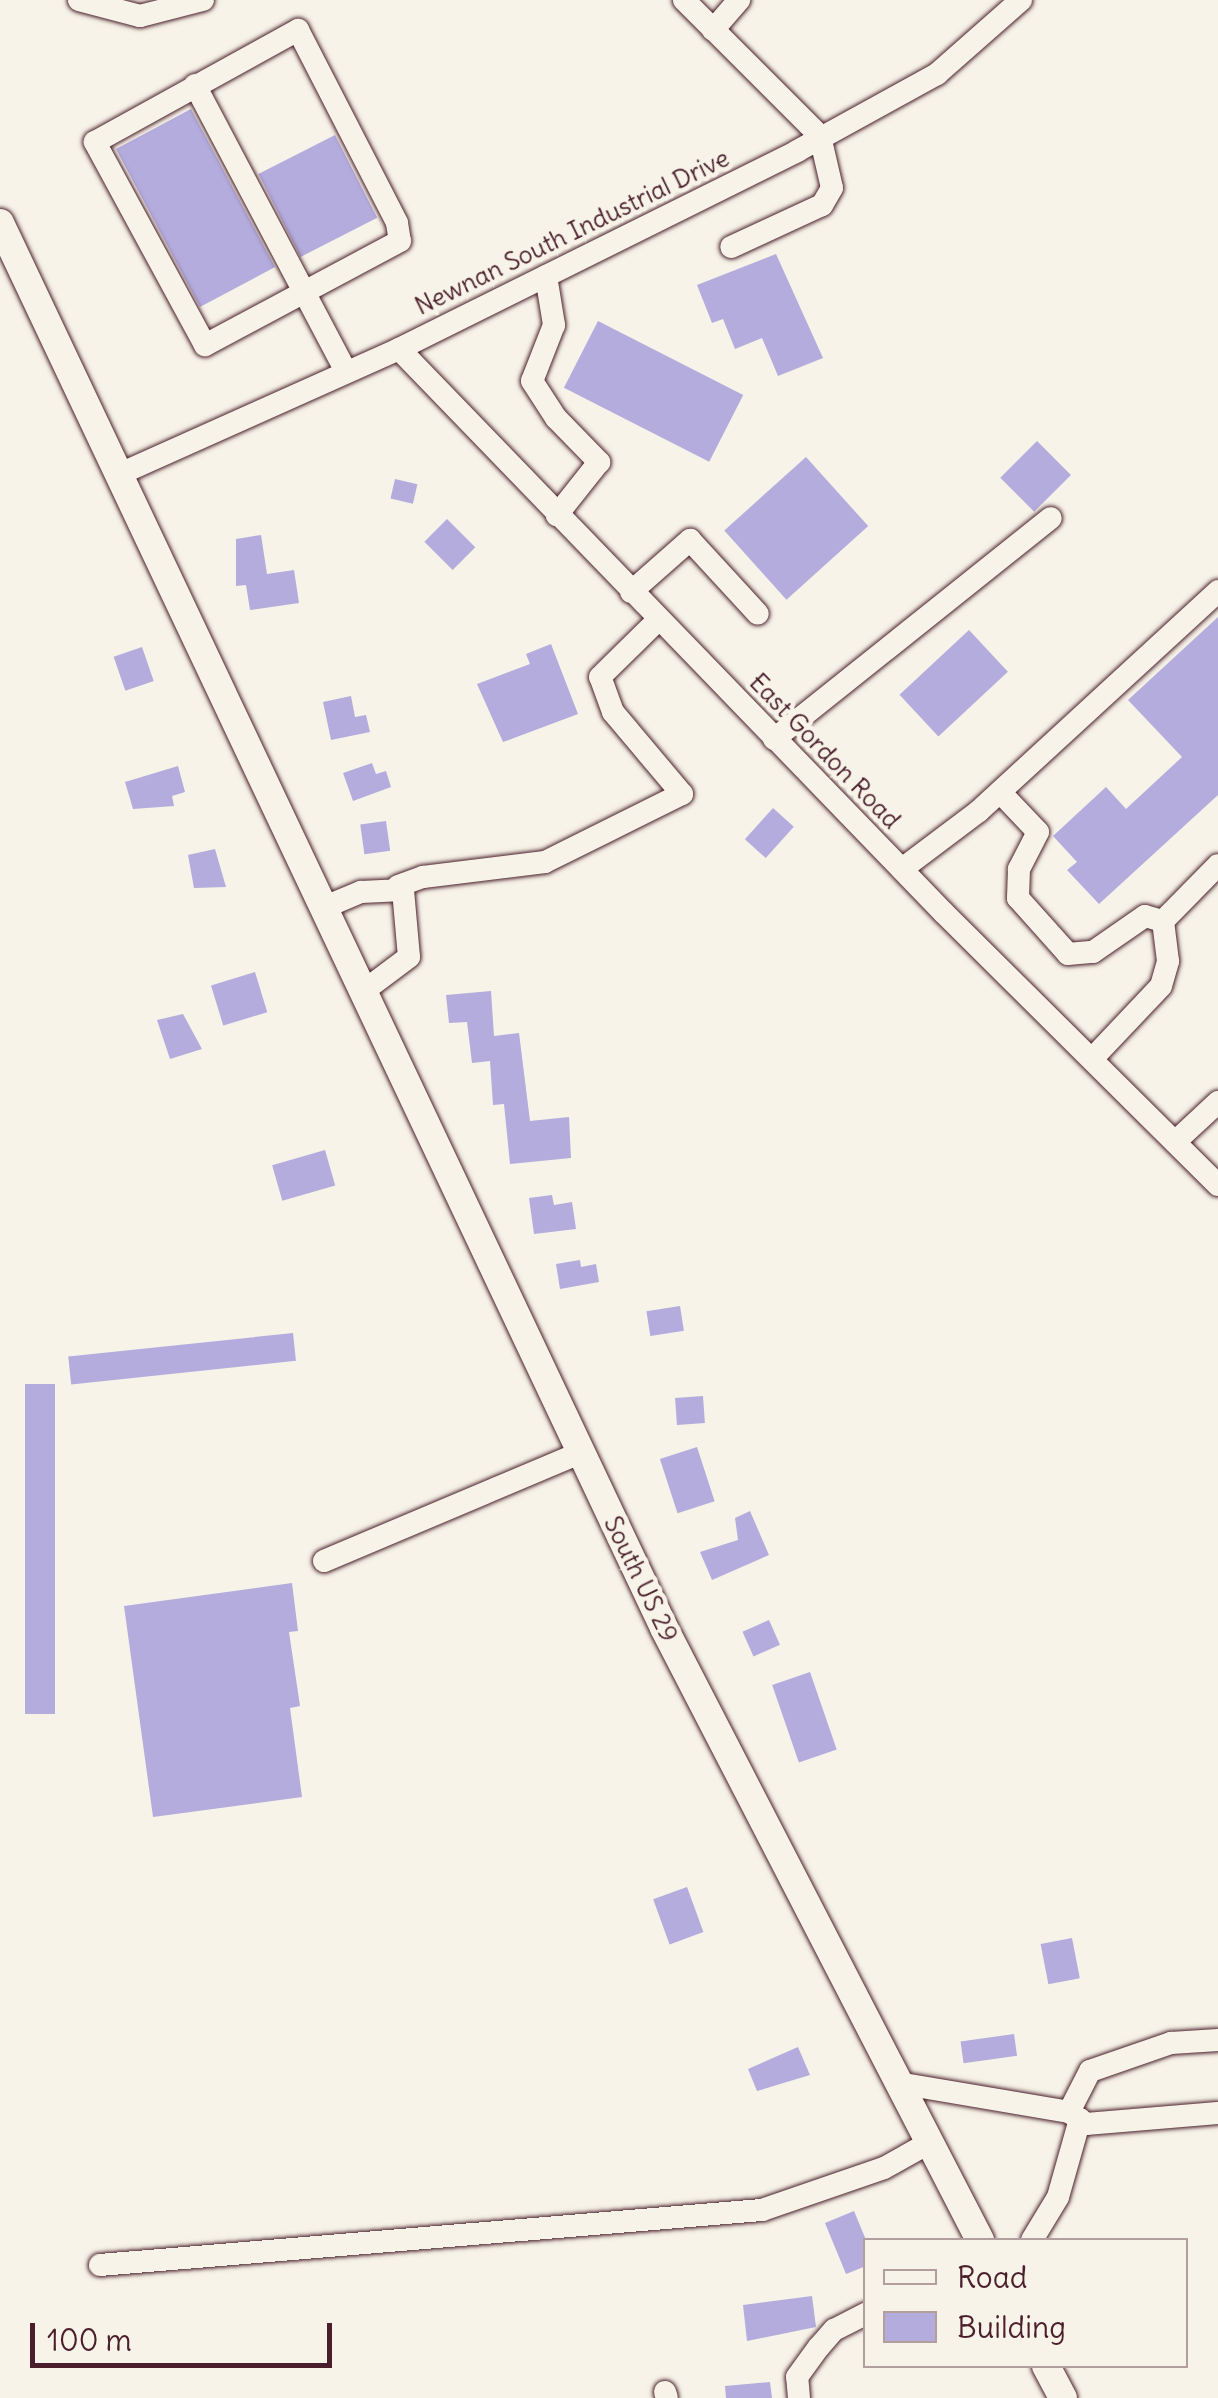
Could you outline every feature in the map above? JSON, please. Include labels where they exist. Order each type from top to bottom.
[{"type":"main road","name":"South US 29","points":[[0,223],[122,473],[580,1453],[979,2238]]},
{"type":"main road","points":[[1047,2368],[1063,2398]]},
{"type":"street","points":[[80,0],[140,16],[203,0]]},
{"type":"street","points":[[684,0],[820,136],[832,188],[822,205],[731,247]]},
{"type":"street","points":[[713,30],[740,0]]},
{"type":"street","name":"Newnan South Industrial Drive","points":[[122,473],[399,349],[938,74],[1021,0]]},
{"type":"street","points":[[298,30],[397,222],[400,241],[307,294],[206,344],[96,142],[195,85],[298,30]]},
{"type":"street","points":[[195,85],[346,372]]},
{"type":"street","points":[[546,276],[554,325],[532,381],[556,418],[599,462],[558,515]]},
{"type":"street","name":"East Gordon Road","points":[[399,349],[658,620],[1218,1185]]},
{"type":"street","points":[[774,738],[1052,518]]},
{"type":"street","points":[[632,592],[690,540],[758,614]]},
{"type":"street","points":[[902,869],[1000,792],[1218,590]]},
{"type":"street","points":[[325,907],[423,877],[544,862],[682,794],[614,712],[600,676],[658,620]]},
{"type":"street","points":[[1000,792],[1038,832],[1019,869],[1018,898],[1068,954],[1094,952],[1146,916],[1164,921]]},
{"type":"street","points":[[1092,1060],[1161,986],[1168,961],[1164,921],[1218,865]]},
{"type":"street","points":[[365,990],[409,957],[398,886]]},
{"type":"street","points":[[1176,1142],[1218,1102]]},
{"type":"street","points":[[324,1561],[580,1453]]},
{"type":"street","points":[[1033,2238],[1058,2197],[1074,2115],[1090,2071],[1171,2043],[1218,2040]]},
{"type":"street","points":[[898,2084],[1074,2115],[1086,2124],[1218,2113]]},
{"type":"street","points":[[100,2266],[762,2210],[840,2186],[929,2142]]},
{"type":"street","points":[[799,2398],[797,2377],[819,2347],[834,2330],[863,2316]]},
{"type":"building","points":[[191,109],[275,267],[200,307],[116,149]]},
{"type":"building","points":[[335,135],[377,218],[301,257],[258,174]]},
{"type":"building","points":[[776,254],[823,358],[778,376],[762,338],[735,349],[723,319],[712,323],[697,285]]},
{"type":"building","points":[[598,321],[743,395],[709,462],[564,388]]},
{"type":"building","points":[[1037,441],[1071,475],[1034,512],[1000,478]]},
{"type":"building","points":[[806,457],[868,526],[786,600],[724,531]]},
{"type":"building","points":[[395,479],[417,484],[413,504],[391,498]]},
{"type":"building","points":[[447,519],[475,547],[453,570],[424,542]]},
{"type":"building","points":[[261,535],[267,574],[294,570],[299,603],[250,610],[246,585],[236,586],[236,539]]},
{"type":"building","points":[[1218,617],[1218,795],[1099,904],[1067,870],[1077,862],[1053,836],[1106,787],[1126,809],[1182,757],[1128,700]]},
{"type":"building","points":[[969,630],[1008,672],[938,736],[900,695]]},
{"type":"building","points":[[551,644],[578,714],[503,742],[477,684],[530,664],[526,654]]},
{"type":"building","points":[[142,647],[154,681],[125,691],[114,657]]},
{"type":"building","points":[[351,696],[355,717],[366,715],[370,732],[331,740],[323,702]]},
{"type":"building","points":[[372,763],[376,774],[386,771],[391,787],[353,801],[343,773]]},
{"type":"building","points":[[178,766],[185,792],[172,796],[174,806],[133,809],[125,782]]},
{"type":"building","points":[[773,808],[794,827],[766,858],[745,839]]},
{"type":"building","points":[[386,821],[390,851],[364,854],[360,825]]},
{"type":"building","points":[[215,849],[226,887],[194,888],[188,855]]},
{"type":"building","points":[[255,972],[267,1012],[223,1026],[211,985]]},
{"type":"building","points":[[491,991],[494,1036],[519,1033],[530,1121],[569,1117],[571,1158],[510,1164],[504,1104],[493,1105],[490,1061],[472,1063],[467,1022],[449,1023],[446,995]]},
{"type":"building","points":[[183,1014],[202,1049],[170,1059],[157,1020]]},
{"type":"building","points":[[325,1150],[335,1186],[282,1201],[272,1165]]},
{"type":"building","points":[[552,1195],[554,1205],[572,1202],[576,1229],[534,1234],[529,1198]]},
{"type":"building","points":[[580,1260],[581,1267],[596,1264],[599,1282],[560,1289],[556,1264]]},
{"type":"building","points":[[680,1306],[684,1331],[650,1336],[646,1311]]},
{"type":"building","points":[[293,1333],[296,1361],[71,1384],[68,1357]]},
{"type":"building","points":[[25,1384],[55,1384],[55,1714],[25,1714]]},
{"type":"building","points":[[703,1396],[705,1423],[677,1425],[675,1398]]},
{"type":"building","points":[[697,1447],[715,1501],[678,1513],[660,1459]]},
{"type":"building","points":[[750,1511],[769,1555],[712,1580],[700,1552],[738,1540],[735,1518]]},
{"type":"building","points":[[292,1583],[298,1631],[289,1632],[300,1706],[290,1708],[302,1797],[153,1817],[124,1606]]},
{"type":"building","points":[[769,1620],[780,1645],[753,1656],[743,1632]]},
{"type":"building","points":[[810,1672],[837,1750],[799,1763],[772,1685]]},
{"type":"building","points":[[687,1887],[703,1932],[670,1944],[653,1899]]},
{"type":"building","points":[[1072,1938],[1080,1978],[1048,1984],[1041,1944]]},
{"type":"building","points":[[1014,2034],[1017,2056],[964,2063],[961,2042]]},
{"type":"building","points":[[798,2047],[810,2075],[757,2091],[748,2069]]},
{"type":"building","points":[[854,2211],[865,2238],[863,2267],[846,2274],[825,2223]]},
{"type":"building","points":[[812,2296],[816,2327],[747,2341],[743,2305]]},
{"type":"building","points":[[770,2382],[772,2398],[726,2398],[725,2386]]}]
